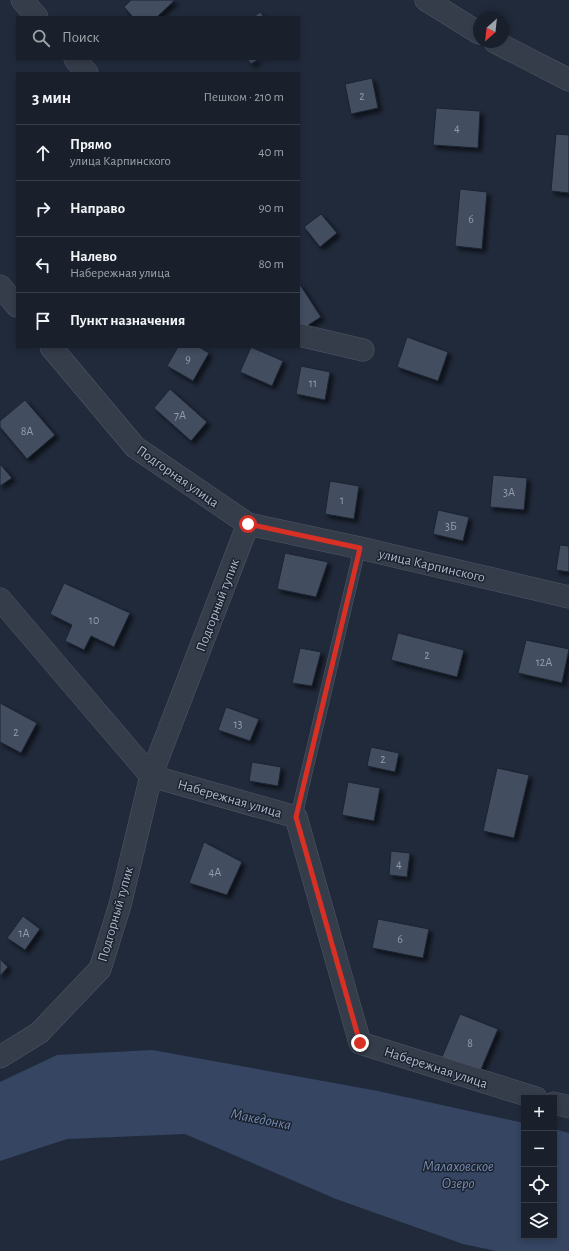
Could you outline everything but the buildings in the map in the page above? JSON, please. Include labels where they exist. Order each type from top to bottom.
[{"type":"street","points":[[22,0],[36,16]]},
{"type":"street","points":[[426,0],[473,29]]},
{"type":"street","points":[[507,48],[569,80]]},
{"type":"street","points":[[76,60],[86,72]]},
{"type":"street","points":[[0,286],[16,305]]},
{"type":"street","points":[[300,335],[363,350]]},
{"type":"street","name":"Подгорная улица","points":[[52,348],[135,447],[248,524]]},
{"type":"street","name":"улица Карпинского","points":[[248,524],[360,548],[569,597]]},
{"type":"street","name":"Подгорный тупик","points":[[0,1057],[39,1033],[100,968],[120,905],[151,776],[248,524]]},
{"type":"street","points":[[0,599],[151,776]]},
{"type":"street","name":"Набережная улица","points":[[151,776],[296,817],[360,1043],[526,1095]]},
{"type":"street","points":[[557,1104],[569,1107]]},
{"type":"lane","points":[[296,817],[360,548]]},
{"type":"water","name":"Малаховское Озеро","points":[[152,1050],[378,1091],[521,1122],[521,1239],[557,1239],[557,1130],[569,1133],[569,1251],[496,1251],[463,1244],[336,1199],[185,1134],[67,1139],[0,1161],[0,1082],[57,1055]]},
{"type":"route","points":[[248,524],[360,548],[296,817],[360,1043]]},
{"type":"water label","name":"Македонка","points":[[261,1119]]}]
